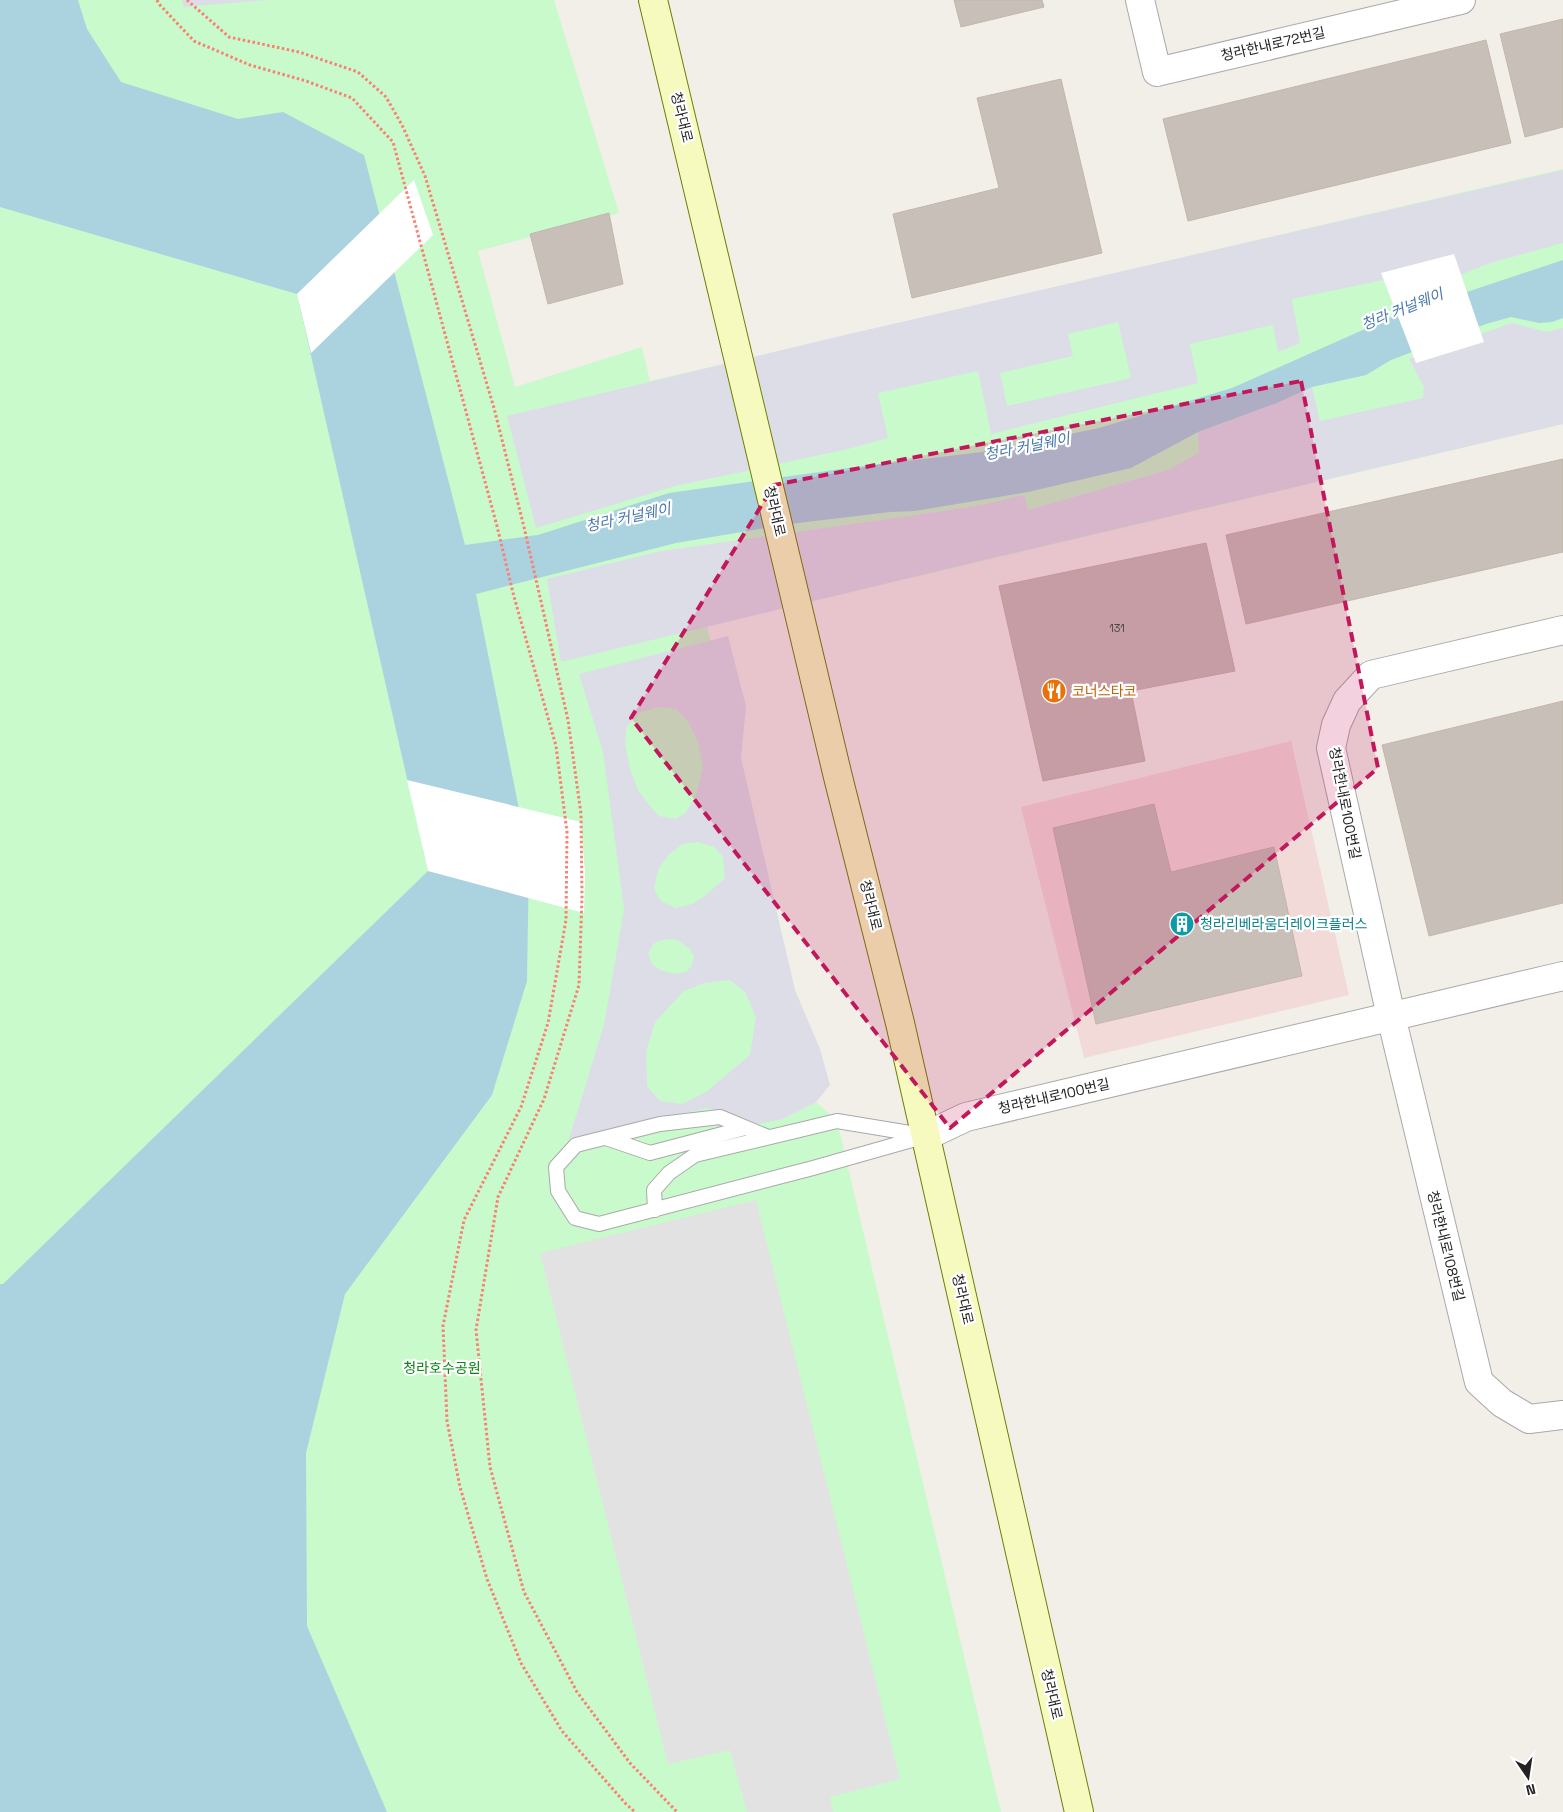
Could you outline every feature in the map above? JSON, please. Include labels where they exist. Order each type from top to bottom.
[{"type":"main road","name":"청라대로","points":[[653,0],[838,777],[900,1023],[1080,1812]]},
{"type":"street","name":"청라한내로72번길","points":[[1140,0],[1157,72],[1461,0]]},
{"type":"street","name":"청라한내로100번길","points":[[1391,1016],[1331,748],[1339,717],[1347,701],[1371,676],[1563,630]]},
{"type":"street","name":"청라한내로100번길","points":[[926,1136],[966,1117],[1563,976]]},
{"type":"street","name":"청라한내로108번길","points":[[1391,1016],[1479,1382],[1502,1404],[1529,1419],[1563,1415]]},
{"type":"lane","points":[[768,1137],[720,1117],[660,1124],[576,1145],[556,1167],[558,1192],[575,1218],[599,1224],[926,1136]]},
{"type":"lane","points":[[655,1210],[654,1190],[669,1174],[695,1155],[837,1121],[926,1136]]},
{"type":"lane","points":[[606,1138],[650,1153],[745,1128]]},
{"type":"path","points":[[157,0],[194,41],[250,65],[306,81],[352,98],[393,142],[497,526],[513,593],[556,746],[567,832],[566,920],[548,1023],[521,1107],[464,1220],[443,1326],[447,1421],[460,1486],[487,1579],[521,1663],[562,1731],[635,1812]]},
{"type":"path","points":[[187,0],[229,37],[299,52],[358,72],[386,97],[402,125],[424,176],[489,391],[538,584]]},
{"type":"highlighted area","points":[[1301,381],[1378,768],[950,1128],[631,718],[774,485]]},
{"type":"shaded area","points":[[182,0],[269,0],[184,7]]},
{"type":"shaded area","points":[[1563,170],[1563,243],[1490,263],[1400,299],[1393,278],[1292,299],[1300,343],[1278,352],[1273,325],[1190,344],[1198,383],[991,434],[978,371],[878,393],[888,438],[848,449],[675,486],[536,528],[507,416],[849,334]],"holes":[[[1118,322],[1131,378],[1007,406],[1000,373],[1073,356],[1068,334]]]},
{"type":"shaded area","points":[[1512,323],[1547,332],[1563,328],[1563,424],[987,559],[561,662],[547,579],[661,551],[982,505],[1024,495],[1028,510],[1168,470],[1199,453],[1198,432],[1277,403],[1312,387],[1320,421],[1423,398],[1424,387],[1409,359]]},
{"type":"shaded area","points":[[728,636],[746,706],[741,758],[795,990],[820,1049],[830,1085],[816,1102],[783,1119],[757,1124],[708,1108],[569,1139],[604,1025],[624,909],[603,752],[579,674]],"holes":[[[659,707],[676,709],[689,723],[698,742],[703,767],[696,795],[686,813],[675,819],[659,816],[649,805],[638,790],[630,769],[625,743],[627,726],[641,712]],[[698,842],[714,847],[723,857],[725,878],[706,895],[692,904],[676,908],[661,901],[654,889],[658,870],[669,854],[683,844]],[[660,940],[677,940],[689,948],[694,956],[692,965],[686,972],[674,974],[660,970],[652,964],[648,954],[653,944]],[[730,980],[745,992],[756,1017],[750,1055],[706,1092],[682,1104],[660,1101],[647,1086],[646,1052],[655,1022],[684,991],[704,983]]]},
{"type":"shaded area","name":"청라리베라움더레이크플러스","points":[[1291,741],[1349,995],[1084,1058],[1021,807]]},
{"type":"shaded area","points":[[756,1200],[900,1779],[830,1797],[833,1812],[747,1812],[730,1750],[668,1764],[540,1253]]},
{"type":"green space","name":"청라호수공원","points":[[0,0],[554,0],[619,213],[478,251],[515,387],[642,347],[650,381],[1563,169],[1563,424],[707,626],[816,1102],[837,1121],[1001,1812],[0,1812]]},
{"type":"water","name":"청라 커널웨이","points":[[0,0],[78,0],[87,29],[121,82],[238,119],[283,112],[364,155],[465,545],[538,535],[669,493],[848,468],[982,452],[1099,428],[1232,388],[1392,317],[1563,260],[1563,318],[1552,322],[1539,323],[1511,317],[1486,324],[1391,360],[1366,375],[1312,387],[1277,403],[1198,432],[1131,468],[1028,492],[915,511],[890,512],[790,524],[676,543],[476,594],[529,859],[527,981],[492,1095],[345,1294],[306,1453],[307,1626],[387,1812],[0,1812],[0,1284],[3,1284],[428,871],[297,294],[0,207]]},
{"type":"pier","points":[[414,180],[433,235],[311,353],[297,294]]},
{"type":"pier","points":[[1454,254],[1484,342],[1416,363],[1381,273]]},
{"type":"pier","points":[[407,780],[581,822],[585,873],[584,913],[428,871]]},
{"type":"building","points":[[954,0],[1042,0],[1044,7],[961,27]]},
{"type":"building","points":[[1563,19],[1563,127],[1525,137],[1500,34]]},
{"type":"building","points":[[1486,40],[1511,143],[1188,221],[1163,119]]},
{"type":"building","points":[[1061,79],[1102,253],[912,298],[893,214],[999,188],[977,98]]},
{"type":"building","points":[[609,213],[623,284],[548,304],[530,234]]},
{"type":"building","points":[[1563,459],[1563,552],[1246,624],[1226,535]]},
{"type":"building","points":[[1206,543],[1235,671],[1131,691],[1145,761],[1043,781],[999,586]]},
{"type":"building","points":[[1563,701],[1563,903],[1429,936],[1382,745]]},
{"type":"building","name":"청라리베라움더레이크플러스","points":[[1154,804],[1171,872],[1274,847],[1302,976],[1096,1024],[1053,828]]},
{"type":"place","name":"코너스타코","points":[[1054,691]]},
{"type":"place","name":"청라리베라움더레이크플러스","points":[[1182,924]]}]
